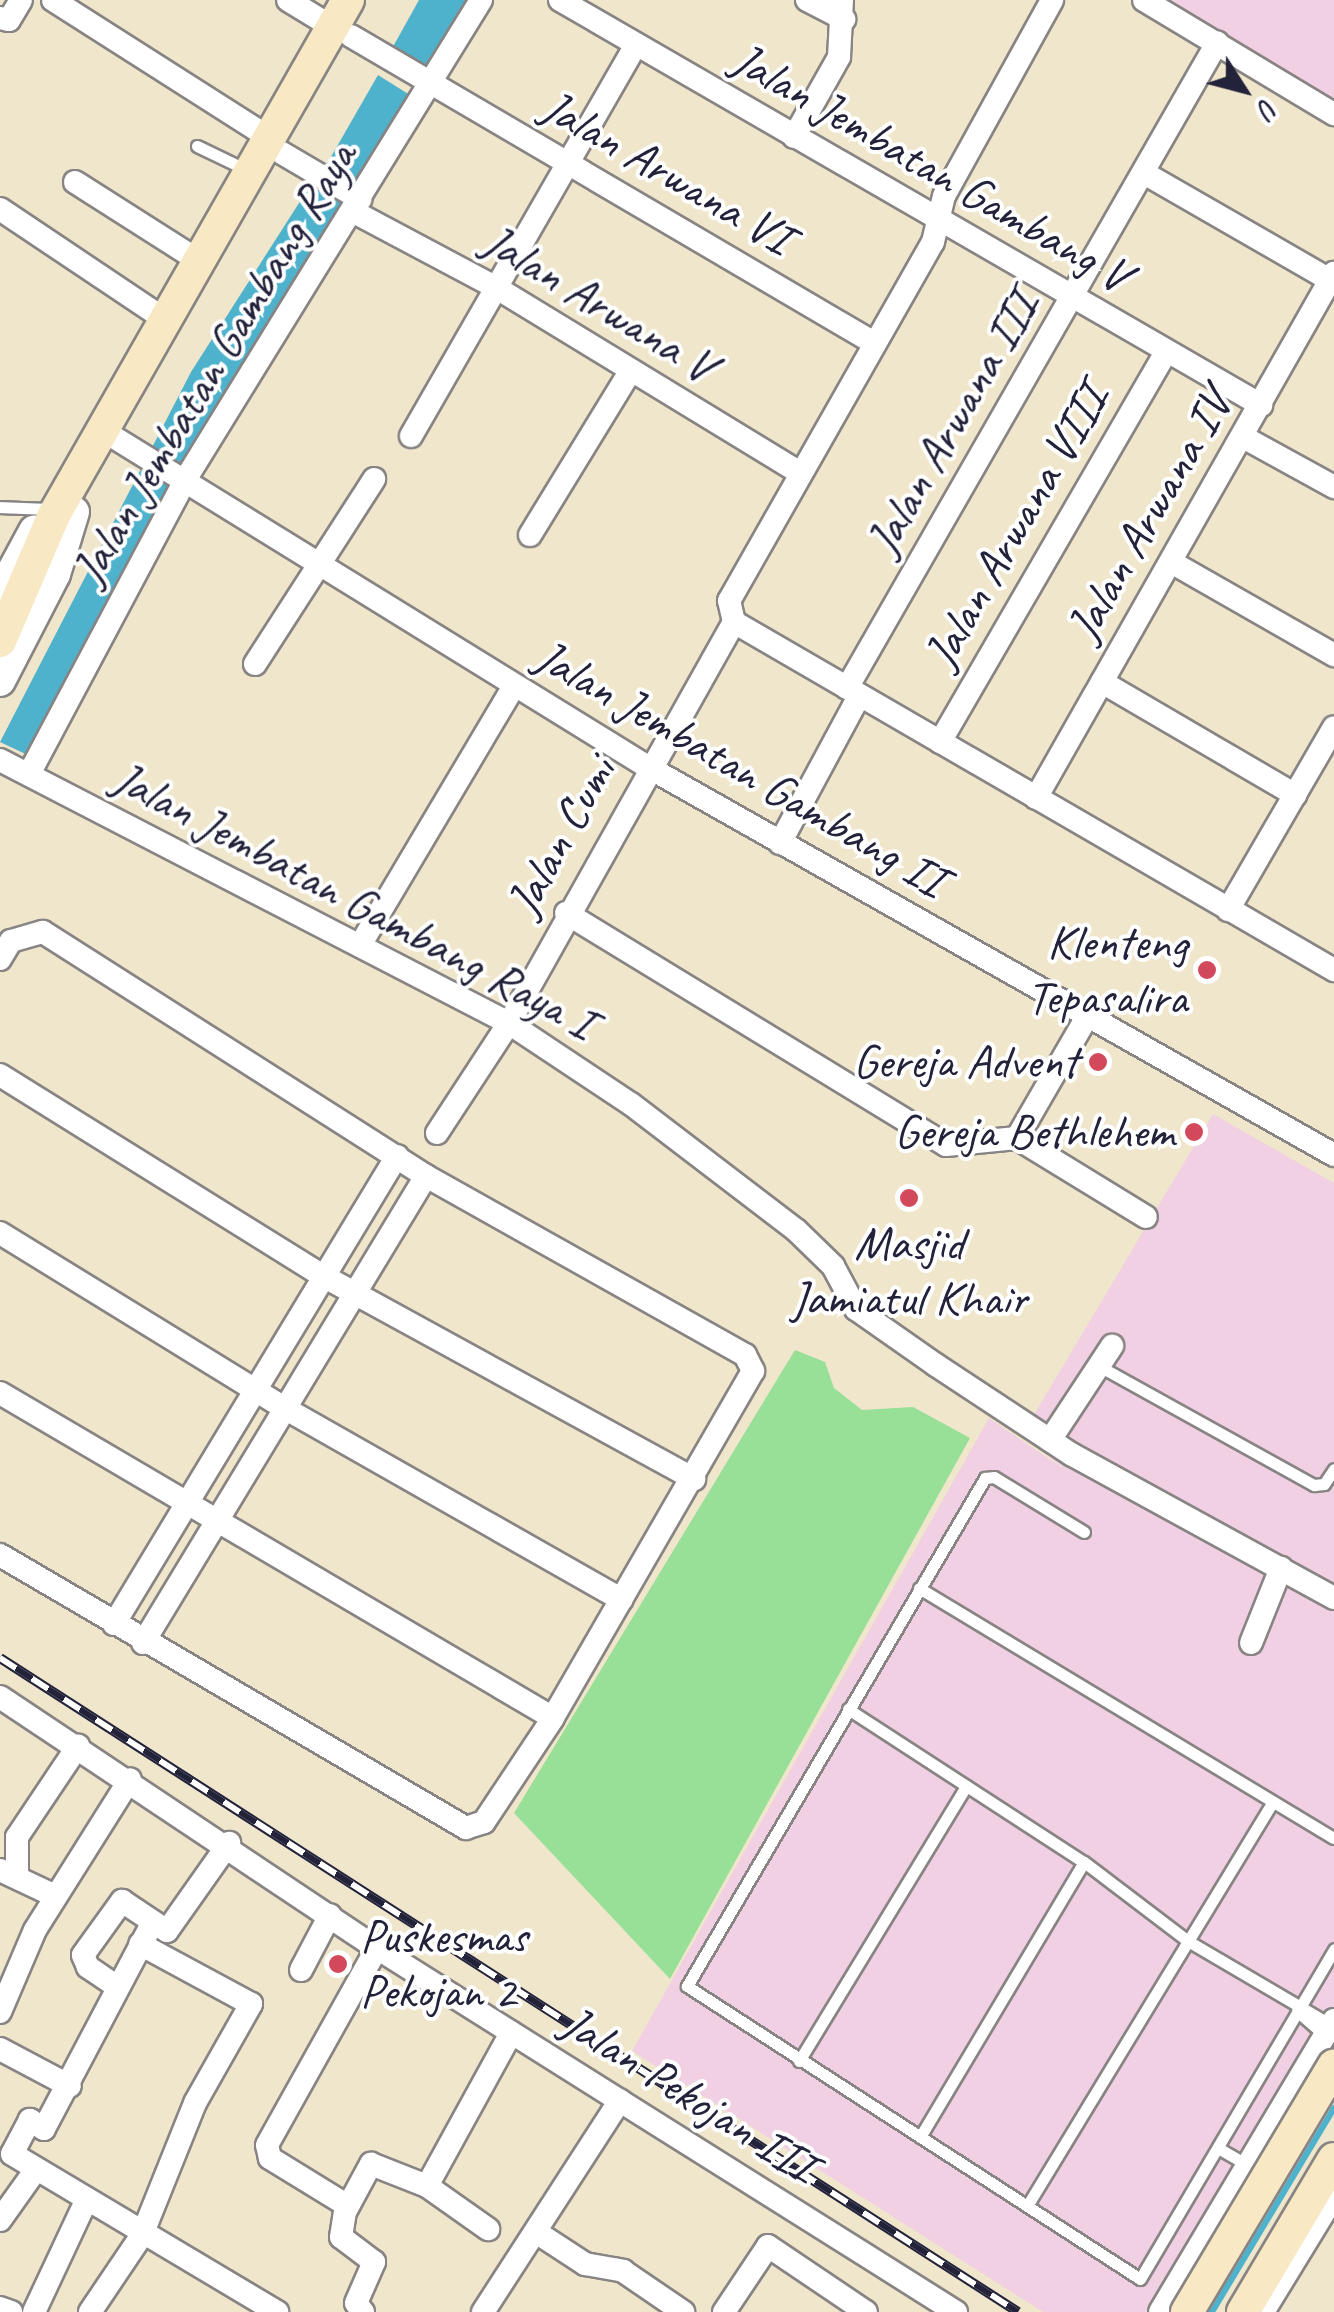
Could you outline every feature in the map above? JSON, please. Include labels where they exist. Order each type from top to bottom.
[{"type":"main road","points":[[0,641],[6,587],[59,519],[126,445],[344,21],[371,0]]},
{"type":"main road","points":[[59,519],[163,318],[248,171],[281,150]]},
{"type":"main road","points":[[1173,2304],[1331,2036]]},
{"type":"main road","points":[[1243,2312],[1334,2159]]},
{"type":"street","points":[[0,18],[8,20],[21,0]]},
{"type":"street","name":"Jalan Arwana V","points":[[53,0],[352,200],[800,473]]},
{"type":"street","name":"Jalan Arwana VI","points":[[288,0],[344,21],[386,56],[874,343]]},
{"type":"street","name":"Jalan Jembatan Gambang Raya","points":[[28,773],[183,479],[424,79],[482,0]]},
{"type":"street","name":"Jalan Jembatan Gambang V","points":[[560,0],[1260,405]]},
{"type":"street","points":[[794,137],[839,57],[843,10],[807,0]]},
{"type":"street","name":"Jalan Cumi","points":[[437,1133],[510,1024],[566,913],[734,622],[729,601],[940,221],[944,196],[1052,0]]},
{"type":"street","points":[[1144,0],[1334,114]]},
{"type":"street","name":"Jalan Arwana III","points":[[780,843],[853,692],[1216,43]]},
{"type":"street","points":[[411,436],[635,46]]},
{"type":"street","points":[[1144,173],[1332,276]]},
{"type":"street","points":[[74,182],[196,260]]},
{"type":"street","points":[[0,209],[163,318]]},
{"type":"street","name":"Jalan Arwana IV","points":[[1036,798],[1332,276]]},
{"type":"street","name":"Jalan Arwana VIII","points":[[940,742],[1166,352]]},
{"type":"street","points":[[530,535],[631,370]]},
{"type":"street","points":[[1243,437],[1334,487]]},
{"type":"street","name":"Jalan Jembatan Gambang II","points":[[126,445],[648,767],[1334,1155]]},
{"type":"street","points":[[256,664],[374,479]]},
{"type":"street","points":[[0,681],[55,574],[59,519]]},
{"type":"street","points":[[1171,562],[1334,656]]},
{"type":"street","points":[[734,622],[1334,970]]},
{"type":"street","points":[[1102,682],[1295,795]]},
{"type":"street","points":[[362,942],[514,686]]},
{"type":"street","points":[[1228,910],[1334,727]]},
{"type":"street","name":"Jalan Jembatan Gambang Raya I","points":[[0,760],[362,942],[510,1024],[631,1104],[796,1230],[833,1266],[856,1309],[1050,1440],[1334,1598]]},
{"type":"street","points":[[566,913],[946,1145],[1017,1138],[1146,1217]]},
{"type":"street","points":[[0,958],[11,941],[43,932],[426,1176],[752,1362],[694,1479],[553,1718],[484,1822],[466,1828],[144,1643],[0,1554]]},
{"type":"street","points":[[1017,1138],[1088,1015]]},
{"type":"street","points":[[0,1075],[326,1277],[694,1479]]},
{"type":"street","points":[[114,1624],[397,1156]]},
{"type":"street","points":[[144,1643],[426,1176]]},
{"type":"street","points":[[0,1233],[286,1409],[622,1600]]},
{"type":"street","points":[[1050,1440],[1105,1356]]},
{"type":"street","points":[[0,1392],[553,1718]]},
{"type":"street","points":[[1252,1642],[1281,1568]]},
{"type":"street","name":"Jalan Pekojan III","points":[[0,1698],[229,1843],[377,1948],[956,2312]]},
{"type":"street","points":[[55,1896],[8,1872],[17,1837],[78,1746]]},
{"type":"street","points":[[0,2012],[55,1896],[130,1779]]},
{"type":"street","points":[[229,1843],[160,1926],[140,1944],[70,2086],[44,2129],[31,2120],[12,2152],[36,2171],[277,2312]]},
{"type":"street","points":[[116,1986],[88,1967],[83,1955],[122,1901],[160,1926]]},
{"type":"street","points":[[301,1970],[330,1915]]},
{"type":"street","points":[[90,2312],[142,2235],[194,2103],[252,2004],[140,1944]]},
{"type":"street","points":[[348,2206],[320,2184],[287,2171],[270,2158],[267,2145],[377,1948]]},
{"type":"street","points":[[427,2186],[512,2033]]},
{"type":"street","points":[[1200,2312],[1173,2304],[1247,2165],[1331,2036]]},
{"type":"street","points":[[0,2049],[70,2086]]},
{"type":"street","points":[[483,2312],[620,2100]]},
{"type":"street","points":[[363,2312],[356,2303],[374,2262],[342,2241],[348,2206],[370,2164],[427,2186],[488,2229]]},
{"type":"street","points":[[0,2220],[36,2171]]},
{"type":"street","points":[[1263,2312],[1334,2196]]},
{"type":"street","points":[[34,2312],[86,2201]]},
{"type":"street","points":[[536,2232],[586,2264],[624,2271],[684,2312]]},
{"type":"street","points":[[724,2312],[768,2246],[866,2312]]},
{"type":"street","points":[[0,2308],[11,2312]]},
{"type":"lane","points":[[197,146],[248,171]]},
{"type":"lane","points":[[0,507],[59,519]]},
{"type":"lane","points":[[1105,1356],[1314,1485],[1324,1484],[1334,1470]]},
{"type":"lane","points":[[1084,1532],[990,1477],[918,1588],[687,1980],[695,1996],[1140,2280],[1334,1949]]},
{"type":"lane","points":[[918,1588],[1271,1805],[1334,1838]]},
{"type":"lane","points":[[848,1709],[1084,1862],[1188,1941],[1298,2008],[1331,2036]]},
{"type":"lane","points":[[798,2061],[966,1786]]},
{"type":"lane","points":[[1027,2206],[1271,1805]]},
{"type":"lane","points":[[920,2137],[1084,1862]]},
{"type":"lane","points":[[1218,2148],[1247,2165]]},
{"type":"shaded area","points":[[1171,0],[1334,0],[1334,103]]},
{"type":"shaded area","points":[[1213,1114],[1334,1183],[1334,2028],[1169,2312],[1043,2312],[632,2051],[989,1418],[1067,1471],[1022,1435]]},
{"type":"green space","points":[[795,1350],[825,1362],[834,1388],[862,1410],[913,1407],[970,1438],[670,1979],[514,1813]]},
{"type":"water","points":[[419,0],[469,0],[426,72],[390,52]]},
{"type":"water","points":[[378,75],[413,97],[355,187],[324,169]]},
{"type":"water","points":[[315,178],[348,198],[34,758],[0,742],[191,372]]},
{"type":"waterway","points":[[1212,2312],[1334,2108]]},
{"type":"railway","points":[[0,1658],[1018,2312]]},
{"type":"place","name":"Klenteng Tepasalira","points":[[1207,970]]},
{"type":"place","name":"Gereja Advent","points":[[1098,1062]]},
{"type":"place","name":"Gereja Bethlehem","points":[[1194,1132]]},
{"type":"place","name":"Masjid Jamiatul Khair","points":[[909,1198]]},
{"type":"place","name":"Puskesmas Pekojan 2","points":[[338,1964]]}]
